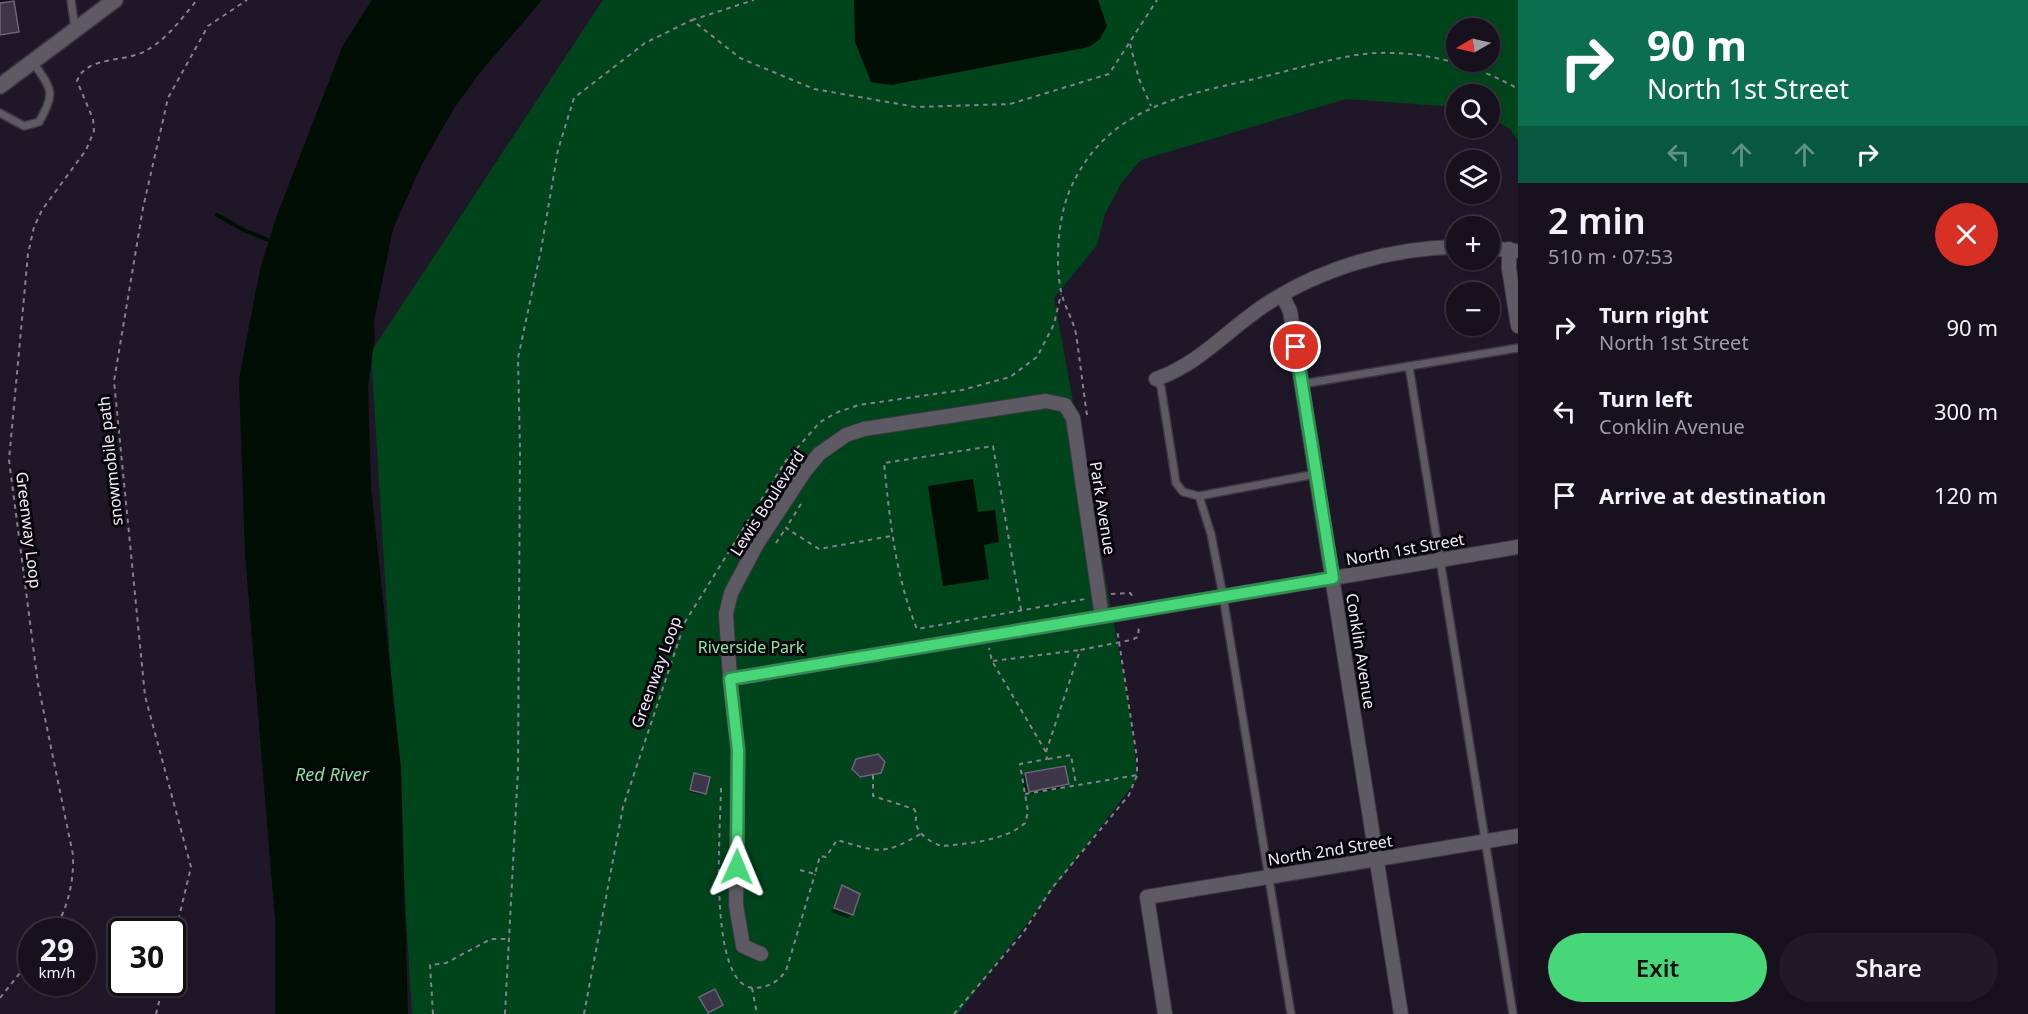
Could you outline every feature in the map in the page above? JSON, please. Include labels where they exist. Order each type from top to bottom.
[{"type":"street","points":[[0,86],[115,0]]},
{"type":"street","points":[[1156,379],[1180,370],[1264,305],[1329,272],[1371,258],[1405,251],[1446,249]]},
{"type":"street","points":[[1514,250],[1509,269],[1518,326]]},
{"type":"street","name":"Conklin Avenue","points":[[1282,295],[1290,311],[1401,1014]]},
{"type":"street","name":"Lewis Boulevard","points":[[762,954],[743,946],[736,905],[738,750],[726,614],[731,593],[757,544],[794,486],[819,454],[833,441],[864,429],[1046,401],[1065,405]]},
{"type":"street","name":"Park Avenue","points":[[1065,405],[1072,418],[1102,617]]},
{"type":"street","name":"North 1st Street","points":[[730,679],[1518,547]]},
{"type":"street","name":"North 2nd Street","points":[[1165,1014],[1147,897],[1518,836]]},
{"type":"lane","points":[[71,0],[75,29]]},
{"type":"lane","points":[[0,113],[24,126],[39,122],[52,98],[52,92],[32,61]]},
{"type":"lane","points":[[1302,384],[1518,348]]},
{"type":"lane","points":[[1409,366],[1438,560],[1487,841],[1513,1014]]},
{"type":"lane","points":[[1156,379],[1161,387],[1176,483],[1183,492],[1199,496],[1316,474]]},
{"type":"lane","points":[[1199,496],[1211,534],[1223,596],[1291,1014]]},
{"type":"path","name":"Greenway Loop","points":[[59,918],[69,897],[74,873],[73,855],[38,684],[9,460],[27,254],[34,227],[42,210],[87,150],[94,131],[93,119],[77,81],[79,76],[87,67],[131,58],[149,50],[177,25],[197,0]]},
{"type":"path","name":"snowmobile path","points":[[179,918],[191,867],[145,696],[114,381],[142,208],[168,98],[208,26],[247,0]]},
{"type":"path","points":[[505,1014],[518,770],[520,450],[518,358],[541,250],[558,150],[574,98],[645,43],[692,21],[754,0]]},
{"type":"path","points":[[692,21],[740,58],[814,89],[916,107],[1010,104],[1109,74],[1157,0]]},
{"type":"path","points":[[1130,44],[1139,79],[1150,106]]},
{"type":"path","name":"Greenway Loop","points":[[584,1014],[623,807],[685,622],[778,472],[804,438],[820,422],[838,412],[860,405],[962,390],[1010,377],[1037,357],[1054,324],[1060,306],[1061,291]]},
{"type":"path","points":[[992,661],[1080,650],[1138,637],[1138,611],[1134,596],[1130,593],[1099,597],[918,629],[904,597],[891,536],[884,463],[993,446],[1021,610]]},
{"type":"path","points":[[802,502],[786,528],[819,549],[891,536]]},
{"type":"path","points":[[987,636],[992,661],[1046,752],[1047,759]]},
{"type":"path","points":[[1046,752],[1080,650]]},
{"type":"path","points":[[873,775],[873,796],[914,809],[917,815],[916,824],[922,833],[941,846],[979,841],[1014,830],[1025,823],[1027,818],[1025,794],[1020,764],[1071,755],[1076,785]]},
{"type":"path","points":[[1025,794],[1137,775]]},
{"type":"path","points":[[800,870],[815,874],[820,856],[826,857],[837,840],[873,851],[887,851],[922,833]]},
{"type":"path","points":[[954,1014],[1023,933]]},
{"type":"path","points":[[433,1014],[430,965],[446,963],[491,939],[510,939]]},
{"type":"path","points":[[0,998],[18,976]]},
{"type":"path","points":[[752,988],[757,1014]]},
{"type":"path","points":[[156,1014],[160,996]]},
{"type":"path","points":[[959,1014],[960,1007]]},
{"type":"green space","name":"Riverside Park","points":[[603,0],[1518,0],[1518,141],[1510,129],[1500,124],[1500,84],[1446,84],[1446,106],[1346,99],[1141,160],[1122,182],[1105,214],[1097,245],[1054,298],[1128,701],[1138,778],[958,1014],[412,1014],[371,352]]},
{"type":"water","name":"Red River","points":[[372,0],[542,0],[479,74],[455,107],[422,164],[393,229],[374,321],[375,337],[368,386],[371,487],[401,768],[408,1014],[275,1014],[275,920],[245,554],[239,379],[260,269],[277,215],[343,45]]},
{"type":"water","points":[[854,0],[1098,0],[1107,26],[1100,39],[1089,47],[891,85],[871,82],[855,42]]},
{"type":"water","points":[[973,479],[978,512],[995,510],[999,542],[984,545],[989,579],[943,586],[928,486]]},
{"type":"building","points":[[14,1],[19,32],[0,35],[0,3]]},
{"type":"building","points":[[878,754],[885,762],[881,773],[860,777],[852,769],[856,759]]},
{"type":"building","points":[[1065,766],[1069,784],[1029,792],[1025,773]]},
{"type":"building","points":[[694,773],[710,777],[706,794],[690,790]]},
{"type":"building","points":[[842,885],[860,894],[853,915],[834,908]]},
{"type":"building","points":[[715,989],[723,1005],[708,1013],[699,997]]},
{"type":"waterway","points":[[217,215],[273,242]]},
{"type":"route","points":[[737,867],[738,750],[730,679],[1333,578],[1296,347]]}]
